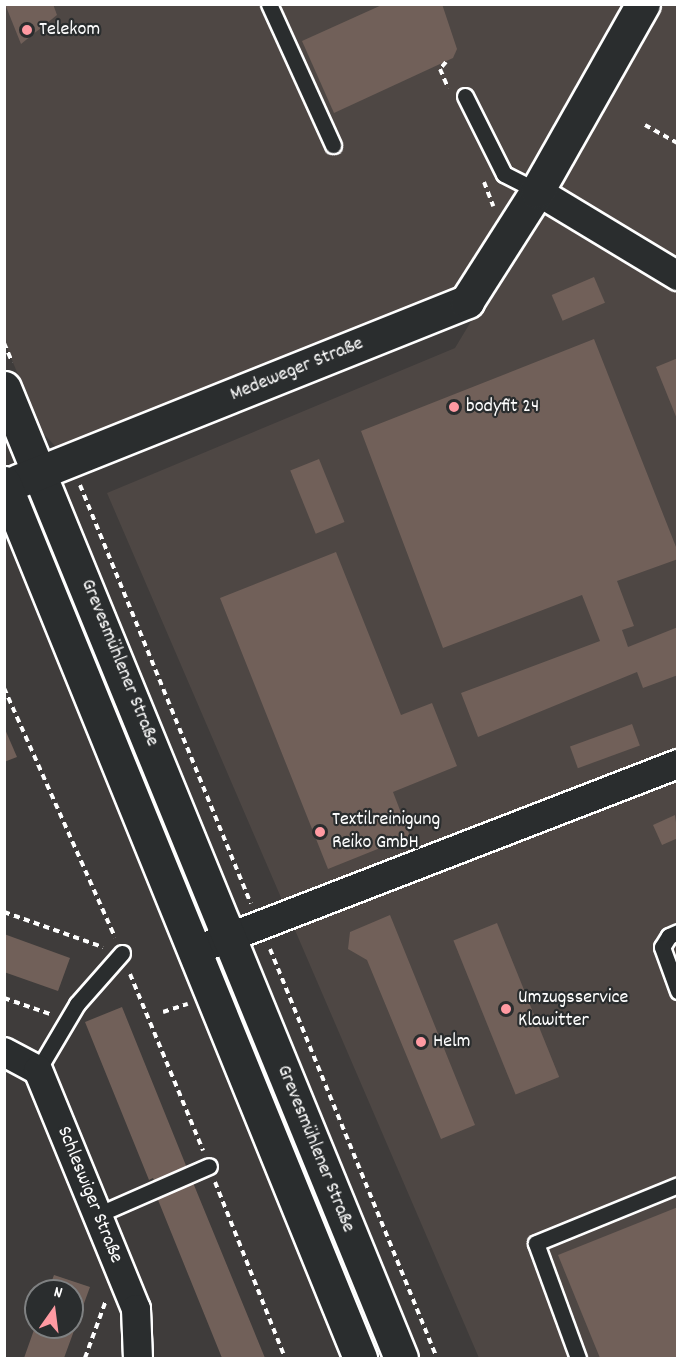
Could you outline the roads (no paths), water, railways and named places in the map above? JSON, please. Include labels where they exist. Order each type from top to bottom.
[{"type":"street","name":"Medeweger Straße","points":[[5,484],[40,473],[467,301],[537,191],[643,4]]},
{"type":"street","points":[[537,191],[678,276]]},
{"type":"street","name":"Grevesmühlener Straße","points":[[4,388],[401,1359]]},
{"type":"street","name":"Grevesmühlener Straße","points":[[5,484],[360,1359]]},
{"type":"street","points":[[194,951],[678,764]]},
{"type":"street","points":[[4,1052],[38,1070]]},
{"type":"street","name":"Schleswiger Straße","points":[[38,1070],[136,1309],[138,1359]]},
{"type":"lane","points":[[268,4],[333,146]]},
{"type":"lane","points":[[465,96],[504,174],[537,191]]},
{"type":"lane","points":[[678,932],[669,936],[663,947],[678,991]]},
{"type":"lane","points":[[38,1070],[67,1021],[122,953]]},
{"type":"lane","points":[[97,1215],[209,1166]]},
{"type":"lane","points":[[578,1359],[536,1243],[678,1185]]},
{"type":"place","name":"Telekom","points":[[27,30]]},
{"type":"place","name":"bodyfit 24","points":[[454,407]]},
{"type":"place","name":"Textilreinigung Reiko GmbH","points":[[320,832]]},
{"type":"place","name":"Umzugsservice Klawitter","points":[[506,1009]]},
{"type":"place","name":"Helm","points":[[421,1042]]}]
